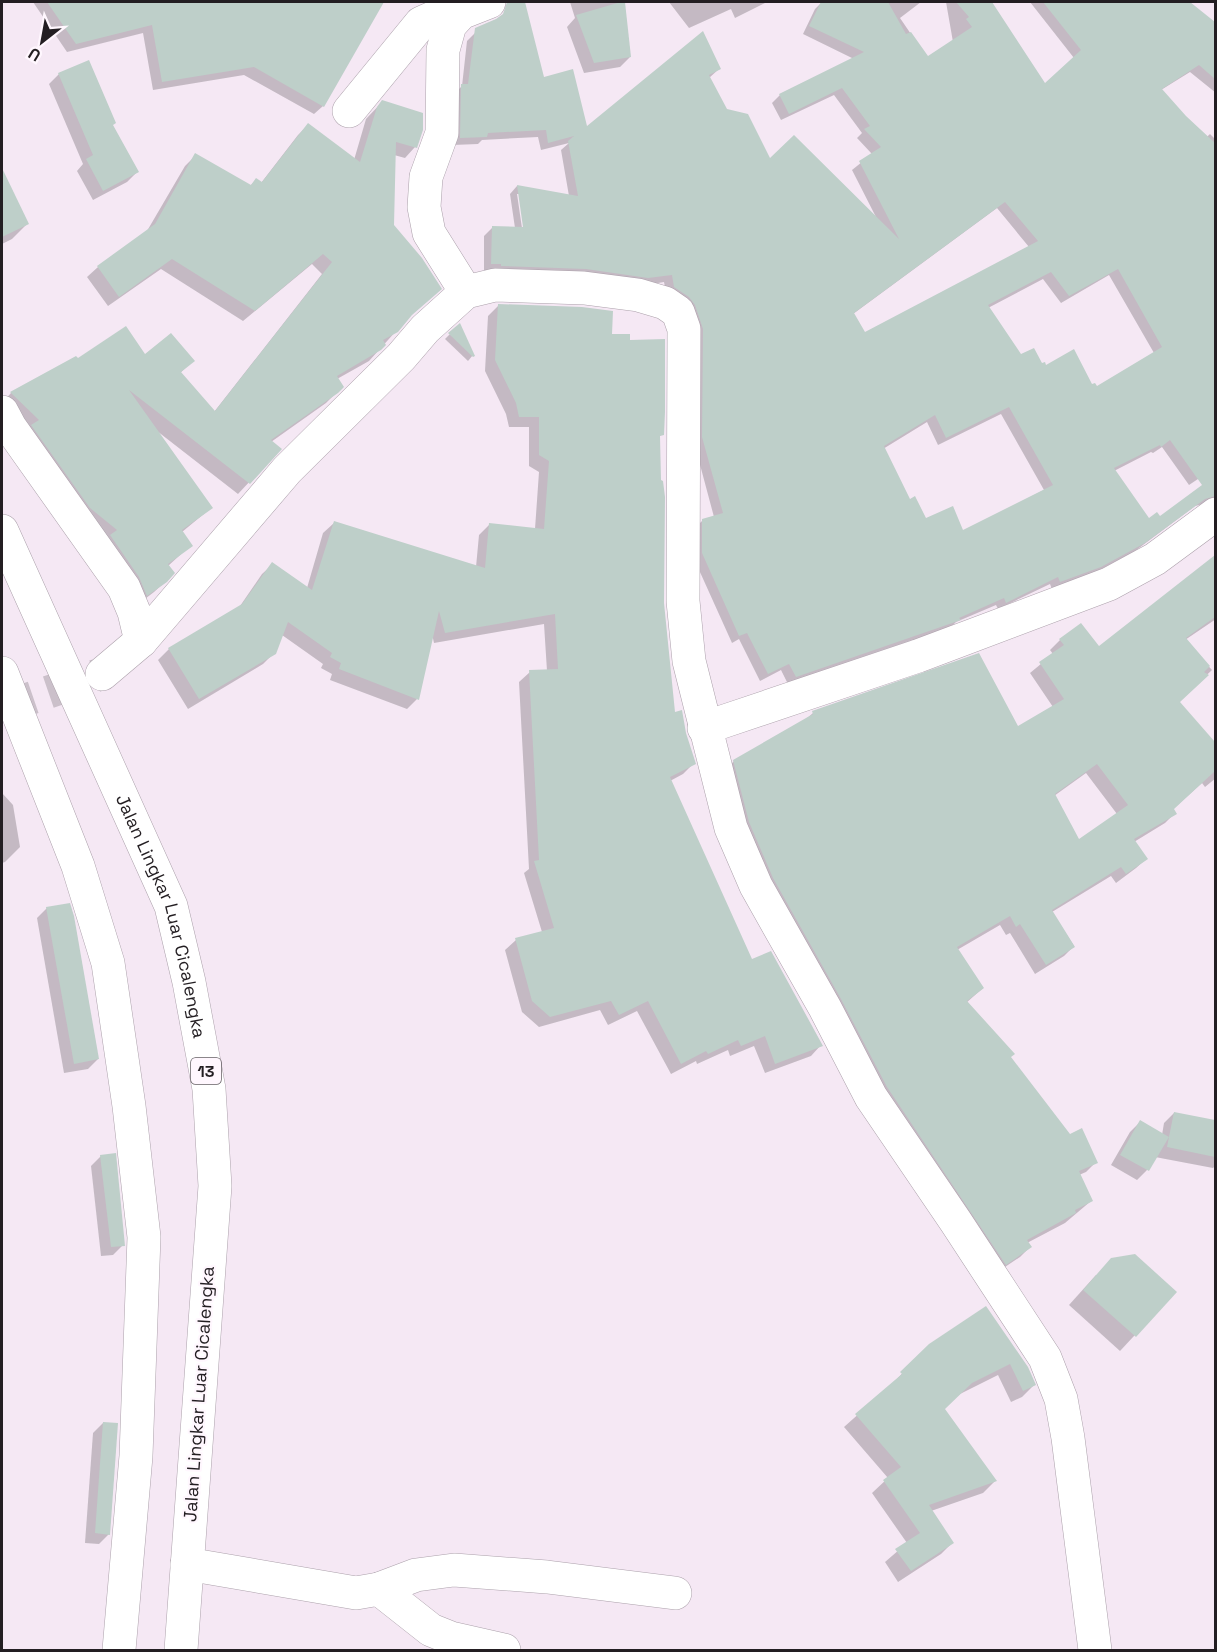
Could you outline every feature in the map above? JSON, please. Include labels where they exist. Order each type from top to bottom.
[{"type":"main road","points":[[349,111],[421,23],[439,15],[475,7]]},
{"type":"main road","points":[[465,292],[429,233],[424,207],[426,177],[442,133],[443,50],[450,25],[475,7]]},
{"type":"main road","points":[[102,674],[141,641],[287,470],[401,357],[425,329],[465,292],[495,285],[584,288],[638,295],[665,303],[678,312],[684,329],[683,602],[689,661],[731,828],[756,886],[825,1008],[871,1097],[1045,1358],[1060,1399],[1068,1438],[1095,1650]]},
{"type":"main road","points":[[2,412],[16,436],[124,588],[134,612],[141,641]]},
{"type":"main road","points":[[704,728],[918,656],[1109,584],[1155,559],[1215,514]]},
{"type":"main road","name":"Jalan Lingkar Luar Cicalengka","points":[[2,531],[171,906],[189,982],[209,1089],[215,1186],[181,1650]]},
{"type":"main road","points":[[2,674],[78,866],[108,963],[129,1106],[144,1237],[136,1456],[119,1650]]},
{"type":"main road","points":[[187,1564],[356,1593],[379,1589],[416,1575],[454,1570],[548,1577],[675,1593]]},
{"type":"main road","points":[[379,1589],[431,1630],[451,1638],[504,1650]]},
{"type":"building","points":[[47,2],[384,2],[324,107],[254,67],[162,82],[152,25],[76,44]]},
{"type":"building","points":[[507,2],[525,2],[544,77],[573,69],[587,126],[703,31],[721,69],[709,75],[727,109],[748,114],[770,158],[794,135],[899,239],[859,161],[881,147],[864,129],[870,126],[842,88],[789,114],[779,94],[864,52],[809,26],[821,2],[888,2],[906,34],[911,32],[928,56],[972,27],[966,19],[969,17],[956,2],[992,2],[1045,83],[1081,50],[1043,2],[1190,2],[1215,22],[1215,79],[1199,65],[1162,89],[1215,143],[1215,496],[1205,499],[1145,543],[1101,567],[1060,582],[1058,577],[1006,603],[1004,598],[959,618],[961,620],[796,677],[789,664],[768,674],[747,633],[739,636],[702,553],[702,519],[723,513],[702,437],[703,329],[695,305],[689,297],[674,287],[672,275],[648,278],[586,269],[491,264],[492,226],[523,227],[517,185],[578,196],[568,141],[574,136],[548,143],[546,130],[488,133],[487,137],[460,138],[461,84],[468,84],[475,28],[503,14]],"holes":[[[1005,202],[1038,241],[865,332],[854,313]],[[1118,269],[1162,347],[1097,386],[1095,383],[1092,384],[1074,349],[1046,365],[1045,362],[1042,363],[1034,348],[1021,354],[988,305],[1051,272],[1069,296]],[[1009,407],[1053,485],[963,530],[953,506],[926,518],[915,496],[910,499],[884,446],[935,415],[946,438]],[[1170,440],[1202,485],[1160,516],[1157,512],[1149,518],[1114,468],[1160,445],[1161,447]]]},
{"type":"building","points":[[625,2],[631,57],[594,63],[576,15]]},
{"type":"building","points":[[89,60],[116,123],[113,125],[139,172],[103,191],[86,159],[93,155],[58,73]]},
{"type":"building","points":[[382,100],[423,113],[423,130],[417,148],[396,142],[394,225],[422,258],[442,289],[412,315],[398,332],[383,340],[386,345],[381,350],[337,376],[344,387],[338,393],[271,440],[282,449],[250,484],[129,390],[213,508],[182,530],[193,546],[168,564],[175,573],[167,582],[147,596],[139,577],[110,535],[117,530],[90,508],[31,425],[39,420],[10,392],[76,356],[78,358],[126,326],[145,354],[171,333],[195,361],[181,372],[215,411],[332,262],[323,254],[255,311],[172,259],[119,297],[97,266],[155,224],[195,153],[251,185],[256,178],[262,182],[308,123],[360,162],[377,107]]},
{"type":"building","points":[[2,168],[29,224],[2,237]]},
{"type":"building","points":[[498,304],[582,307],[613,311],[612,334],[630,334],[630,340],[665,339],[664,435],[660,436],[661,480],[665,497],[664,603],[675,712],[682,710],[686,733],[696,764],[670,777],[752,959],[771,951],[823,1046],[775,1064],[765,1036],[741,1046],[738,1040],[708,1054],[706,1051],[681,1064],[648,1001],[619,1015],[611,1001],[550,1017],[532,1001],[515,938],[554,928],[534,861],[539,860],[529,670],[558,669],[555,614],[445,633],[439,611],[419,700],[339,669],[341,663],[330,657],[332,653],[288,622],[276,654],[199,699],[168,648],[242,604],[272,562],[312,590],[334,521],[485,568],[489,523],[544,529],[549,461],[539,455],[539,417],[519,417],[516,403],[495,360]]},
{"type":"building","points":[[460,323],[475,356],[473,357],[448,333]]},
{"type":"building","points":[[1215,555],[1215,617],[1186,638],[1210,666],[1204,672],[1209,675],[1180,702],[1215,742],[1215,771],[1174,809],[1177,814],[1134,839],[1148,859],[1126,874],[1121,867],[1052,910],[1075,947],[1046,965],[1020,924],[1016,927],[1010,916],[957,947],[984,988],[967,1001],[1015,1054],[1011,1057],[1070,1134],[1082,1128],[1098,1163],[1079,1171],[1093,1201],[1027,1240],[1032,1247],[1006,1265],[887,1087],[773,878],[749,822],[733,760],[813,714],[812,711],[979,653],[1018,726],[1064,699],[1039,662],[1064,645],[1059,639],[1081,623],[1099,646]],"holes":[[[1097,764],[1128,805],[1079,839],[1055,794]]]},
{"type":"building","points":[[70,903],[99,1059],[74,1064],[46,907]]},
{"type":"building","points":[[1174,1112],[1215,1120],[1215,1157],[1167,1147]]},
{"type":"building","points":[[1140,1120],[1169,1137],[1149,1171],[1120,1155]]},
{"type":"building","points":[[116,1153],[125,1246],[111,1247],[100,1155]]},
{"type":"building","points":[[1135,1254],[1177,1292],[1136,1337],[1083,1290],[1111,1258]]},
{"type":"building","points":[[986,1306],[1028,1367],[1036,1385],[1023,1391],[1010,1364],[972,1383],[945,1409],[997,1481],[929,1505],[954,1543],[911,1571],[895,1549],[920,1533],[883,1480],[901,1467],[855,1414],[902,1374],[900,1372],[929,1344]]},
{"type":"building","points":[[103,1422],[118,1423],[110,1535],[95,1533]]},
{"type":"tunnel","points":[[2,708],[98,675]]}]
